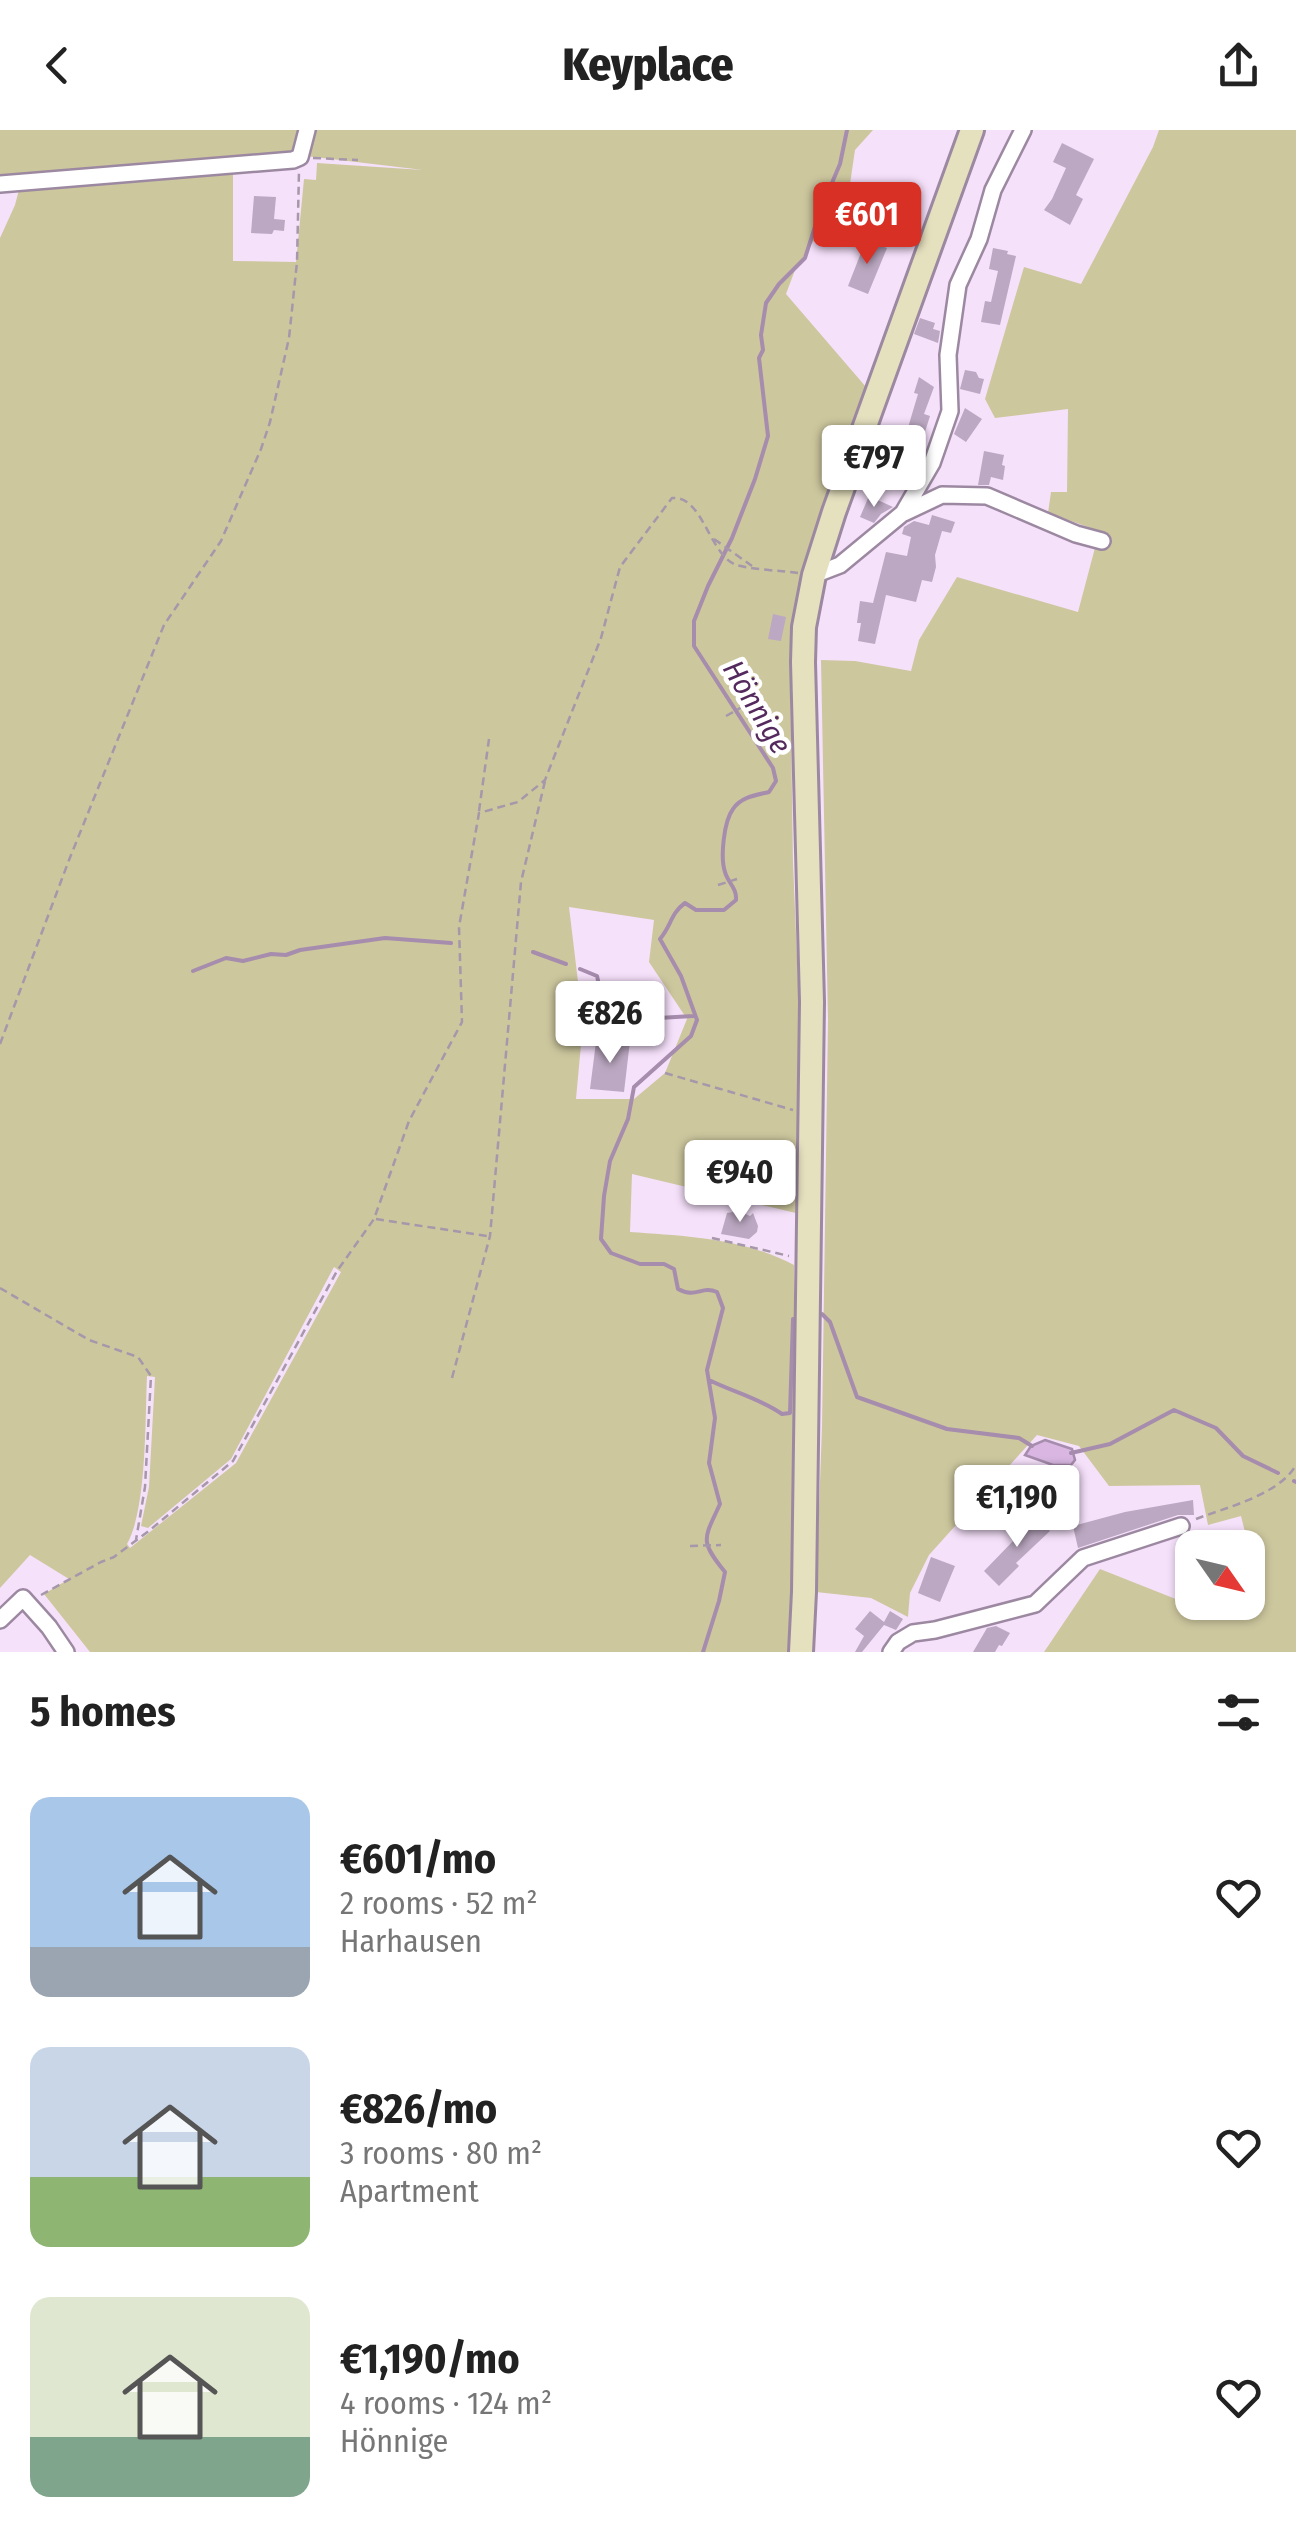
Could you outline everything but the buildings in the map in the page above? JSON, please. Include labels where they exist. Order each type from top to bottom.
[{"type":"main road","points":[[801,1652],[812,983],[804,627],[814,575],[834,512],[972,130]]},
{"type":"street","points":[[0,184],[300,157],[306,130]]},
{"type":"street","points":[[903,513],[932,464],[950,411],[948,355],[958,285],[979,239],[993,190],[1023,130]]},
{"type":"street","points":[[814,575],[840,565],[903,513],[942,495],[988,496],[1076,534],[1102,541]]},
{"type":"street","points":[[891,1652],[913,1633],[1036,1604],[1084,1558],[1180,1526]]},
{"type":"street","points":[[0,1620],[23,1598],[66,1652]]},
{"type":"path","points":[[0,1044],[164,625],[221,540],[261,449],[289,338],[297,262],[300,157],[358,160]]},
{"type":"path","points":[[452,1378],[490,1236],[521,882],[545,780],[602,638],[620,567],[672,498],[681,497],[689,503],[718,550],[736,566],[814,575]]},
{"type":"path","points":[[714,539],[754,567]]},
{"type":"path","points":[[726,716],[742,707]]},
{"type":"path","points":[[23,1598],[44,1594],[114,1557],[234,1461],[337,1271],[374,1218],[409,1121],[462,1022],[459,927],[489,739]]},
{"type":"path","points":[[479,813],[518,802],[545,780]]},
{"type":"path","points":[[718,885],[737,879]]},
{"type":"path","points":[[665,1073],[810,1115]]},
{"type":"path","points":[[374,1218],[490,1236]]},
{"type":"path","points":[[712,1238],[809,1260]]},
{"type":"path","points":[[0,1288],[89,1340],[138,1356],[151,1376],[145,1487],[136,1541]]},
{"type":"path","points":[[1180,1526],[1269,1490],[1290,1475],[1296,1465]]},
{"type":"path","points":[[690,1546],[721,1545]]},
{"type":"shaded area","points":[[0,130],[304,130],[294,150],[277,156],[0,180]]},
{"type":"shaded area","points":[[310,130],[873,130],[855,150],[850,184],[795,270],[786,294],[866,387],[803,581],[790,661],[801,1053],[800,1214],[632,1174],[630,1232],[734,1244],[794,1265],[795,1575],[791,1652],[90,1652],[44,1594],[69,1579],[30,1555],[0,1588],[0,238],[21,182],[233,165],[233,261],[296,262],[304,179],[316,180],[317,163],[423,170],[306,156]],"holes":[[[569,907],[654,920],[649,962],[687,1019],[665,1073],[634,1099],[576,1099],[583,1023]],[[334,1267],[341,1272],[236,1463],[130,1548],[127,1544],[142,1487],[147,1376],[155,1377],[149,1487],[141,1526],[148,1528],[231,1459]]]},
{"type":"shaded area","points":[[1159,130],[1296,130],[1296,1652],[1044,1652],[1100,1569],[1175,1599],[1175,1620],[1265,1620],[1265,1530],[1244,1530],[1241,1516],[1208,1525],[1200,1485],[1109,1486],[1079,1446],[1037,1435],[929,1555],[910,1593],[908,1617],[871,1598],[816,1592],[828,1020],[821,660],[855,661],[911,671],[919,640],[957,577],[1078,612],[1096,544],[1091,528],[1048,513],[1051,492],[1067,492],[1068,409],[995,418],[985,399],[1024,267],[1081,284]]},
{"type":"shaded area","points":[[1045,1440],[1072,1449],[1075,1460],[1071,1465],[1053,1465],[1025,1455],[1031,1446]]},
{"type":"waterway","name":"Hönnige","points":[[703,1652],[725,1572],[711,1553],[707,1539],[720,1504],[709,1463],[715,1418],[707,1370],[723,1308],[717,1292],[690,1293],[678,1289],[674,1269],[664,1264],[640,1264],[611,1253],[601,1239],[604,1196],[610,1161],[628,1119],[634,1087],[691,1036],[697,1020],[681,976],[660,939],[685,903],[696,910],[724,910],[736,900],[724,865],[727,822],[740,802],[769,792],[776,781],[773,768],[694,646],[694,621],[732,538],[768,436],[759,358],[766,303],[805,258],[840,164],[847,130]]},
{"type":"waterway","points":[[193,971],[226,958],[243,961],[385,938],[451,943]]},
{"type":"waterway","points":[[533,952],[566,964]]},
{"type":"waterway","points":[[580,969],[597,976],[607,1021],[693,1016]]},
{"type":"waterway","points":[[822,1314],[830,1322],[857,1397],[947,1429],[1019,1438],[1032,1446]]},
{"type":"waterway","points":[[709,1380],[782,1414],[790,1413],[793,1319]]},
{"type":"waterway","points":[[1071,1453],[1110,1444],[1174,1410],[1216,1428],[1243,1456],[1278,1473]]}]
